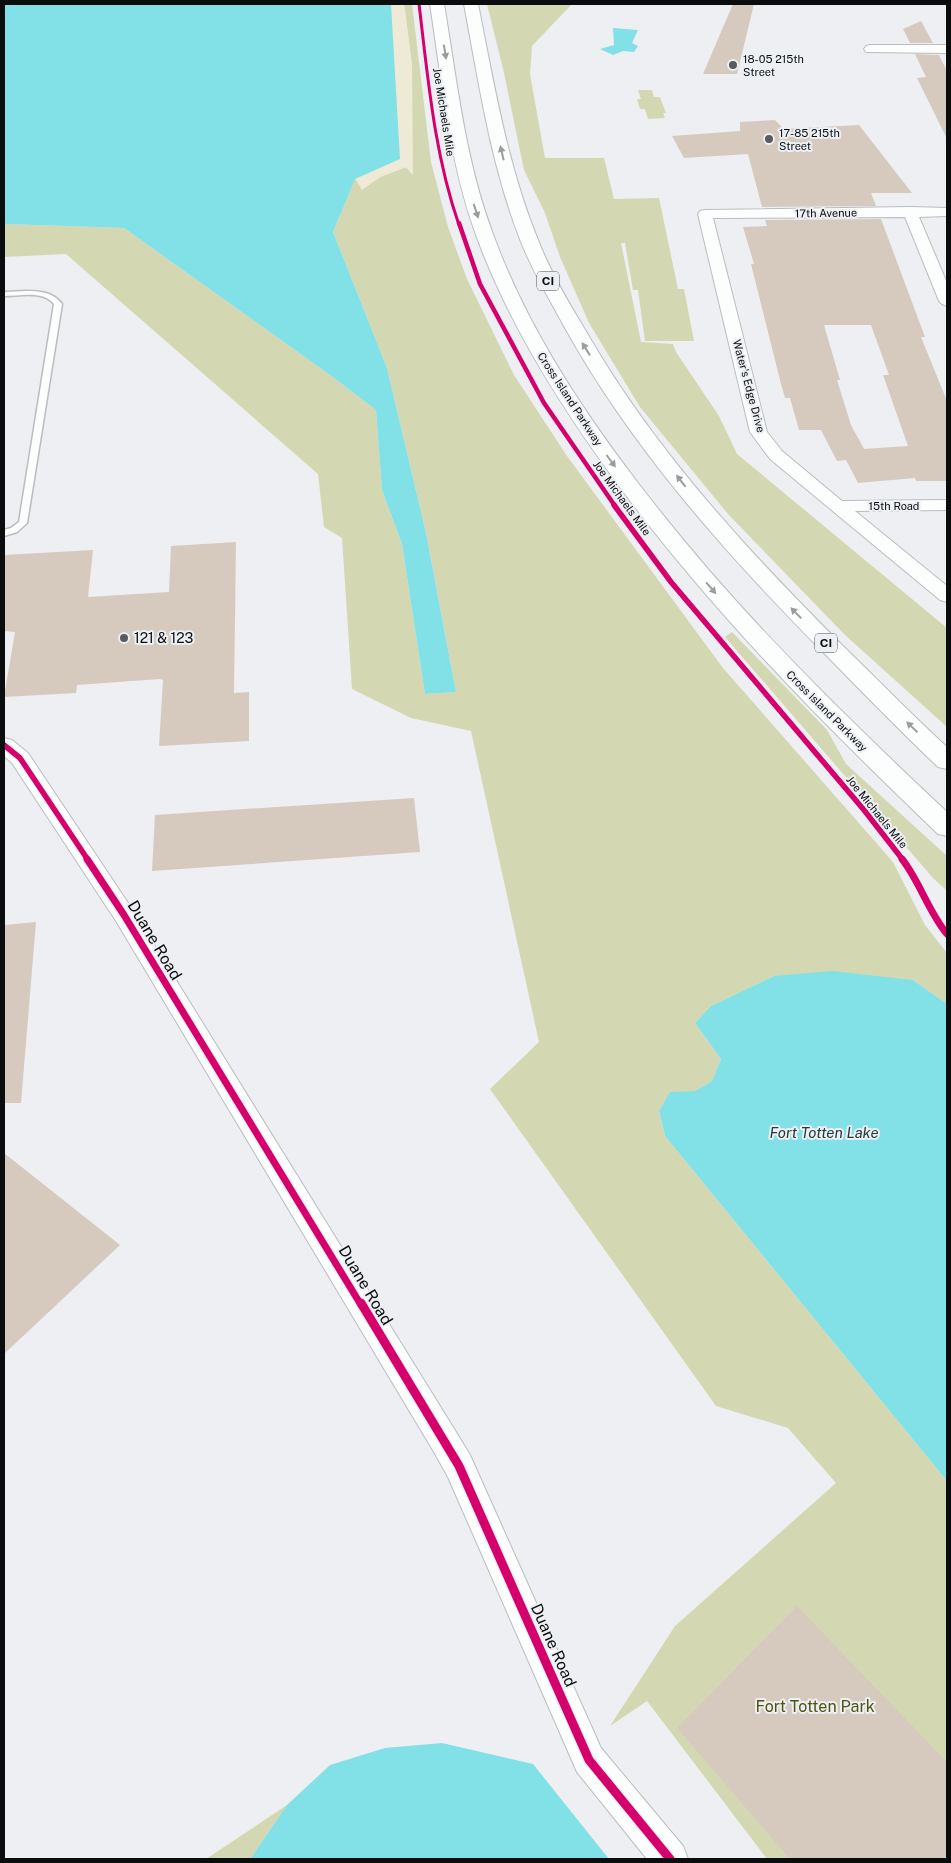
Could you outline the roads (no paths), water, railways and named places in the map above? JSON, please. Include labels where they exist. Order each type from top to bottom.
[{"type":"highway","name":"Cross Island Parkway","points":[[437,4],[468,186],[498,270],[546,364],[596,440],[659,526],[726,605],[840,725],[947,827]]},
{"type":"highway","name":"CI","points":[[471,4],[506,174],[523,225],[545,275],[574,329],[600,371],[641,431],[711,520],[795,612],[947,761]]},
{"type":"street","points":[[947,49],[873,53],[947,57]]},
{"type":"street","points":[[910,212],[947,301]]},
{"type":"street","name":"17th Avenue","points":[[706,214],[947,212]]},
{"type":"street","name":"Water's Edge Drive","points":[[706,214],[759,432],[776,455],[947,596]]},
{"type":"street","name":"15th Road","points":[[840,506],[947,506]]},
{"type":"street","name":"Duane Road","points":[[4,744],[20,758],[115,900],[445,1442],[459,1466],[589,1760],[670,1859]]},
{"type":"lane","points":[[4,294],[48,295],[56,299],[58,304],[23,524],[10,533],[4,533]]},
{"type":"water","points":[[4,4],[391,4],[400,159],[355,179],[333,232],[387,368],[426,533],[456,692],[425,694],[402,544],[382,490],[376,410],[124,228],[4,224]]},
{"type":"water","points":[[613,28],[638,30],[632,43],[638,46],[634,52],[623,51],[613,55],[600,49],[614,45]]},
{"type":"water","name":"Fort Totten Lake","points":[[832,971],[913,980],[947,1004],[947,1481],[665,1136],[659,1111],[670,1092],[695,1091],[712,1081],[721,1059],[695,1023],[711,1006],[774,976]]},
{"type":"water","points":[[442,1743],[533,1764],[609,1859],[250,1859],[287,1805],[330,1765],[385,1748]]},
{"type":"place","name":"18-05 215th Street","points":[[733,65]]},
{"type":"place","name":"17-85 215th Street","points":[[769,139]]},
{"type":"place","name":"121 & 123","points":[[124,638]]},
{"type":"park label","name":"Fort Totten Park","points":[[815,1706]]}]
